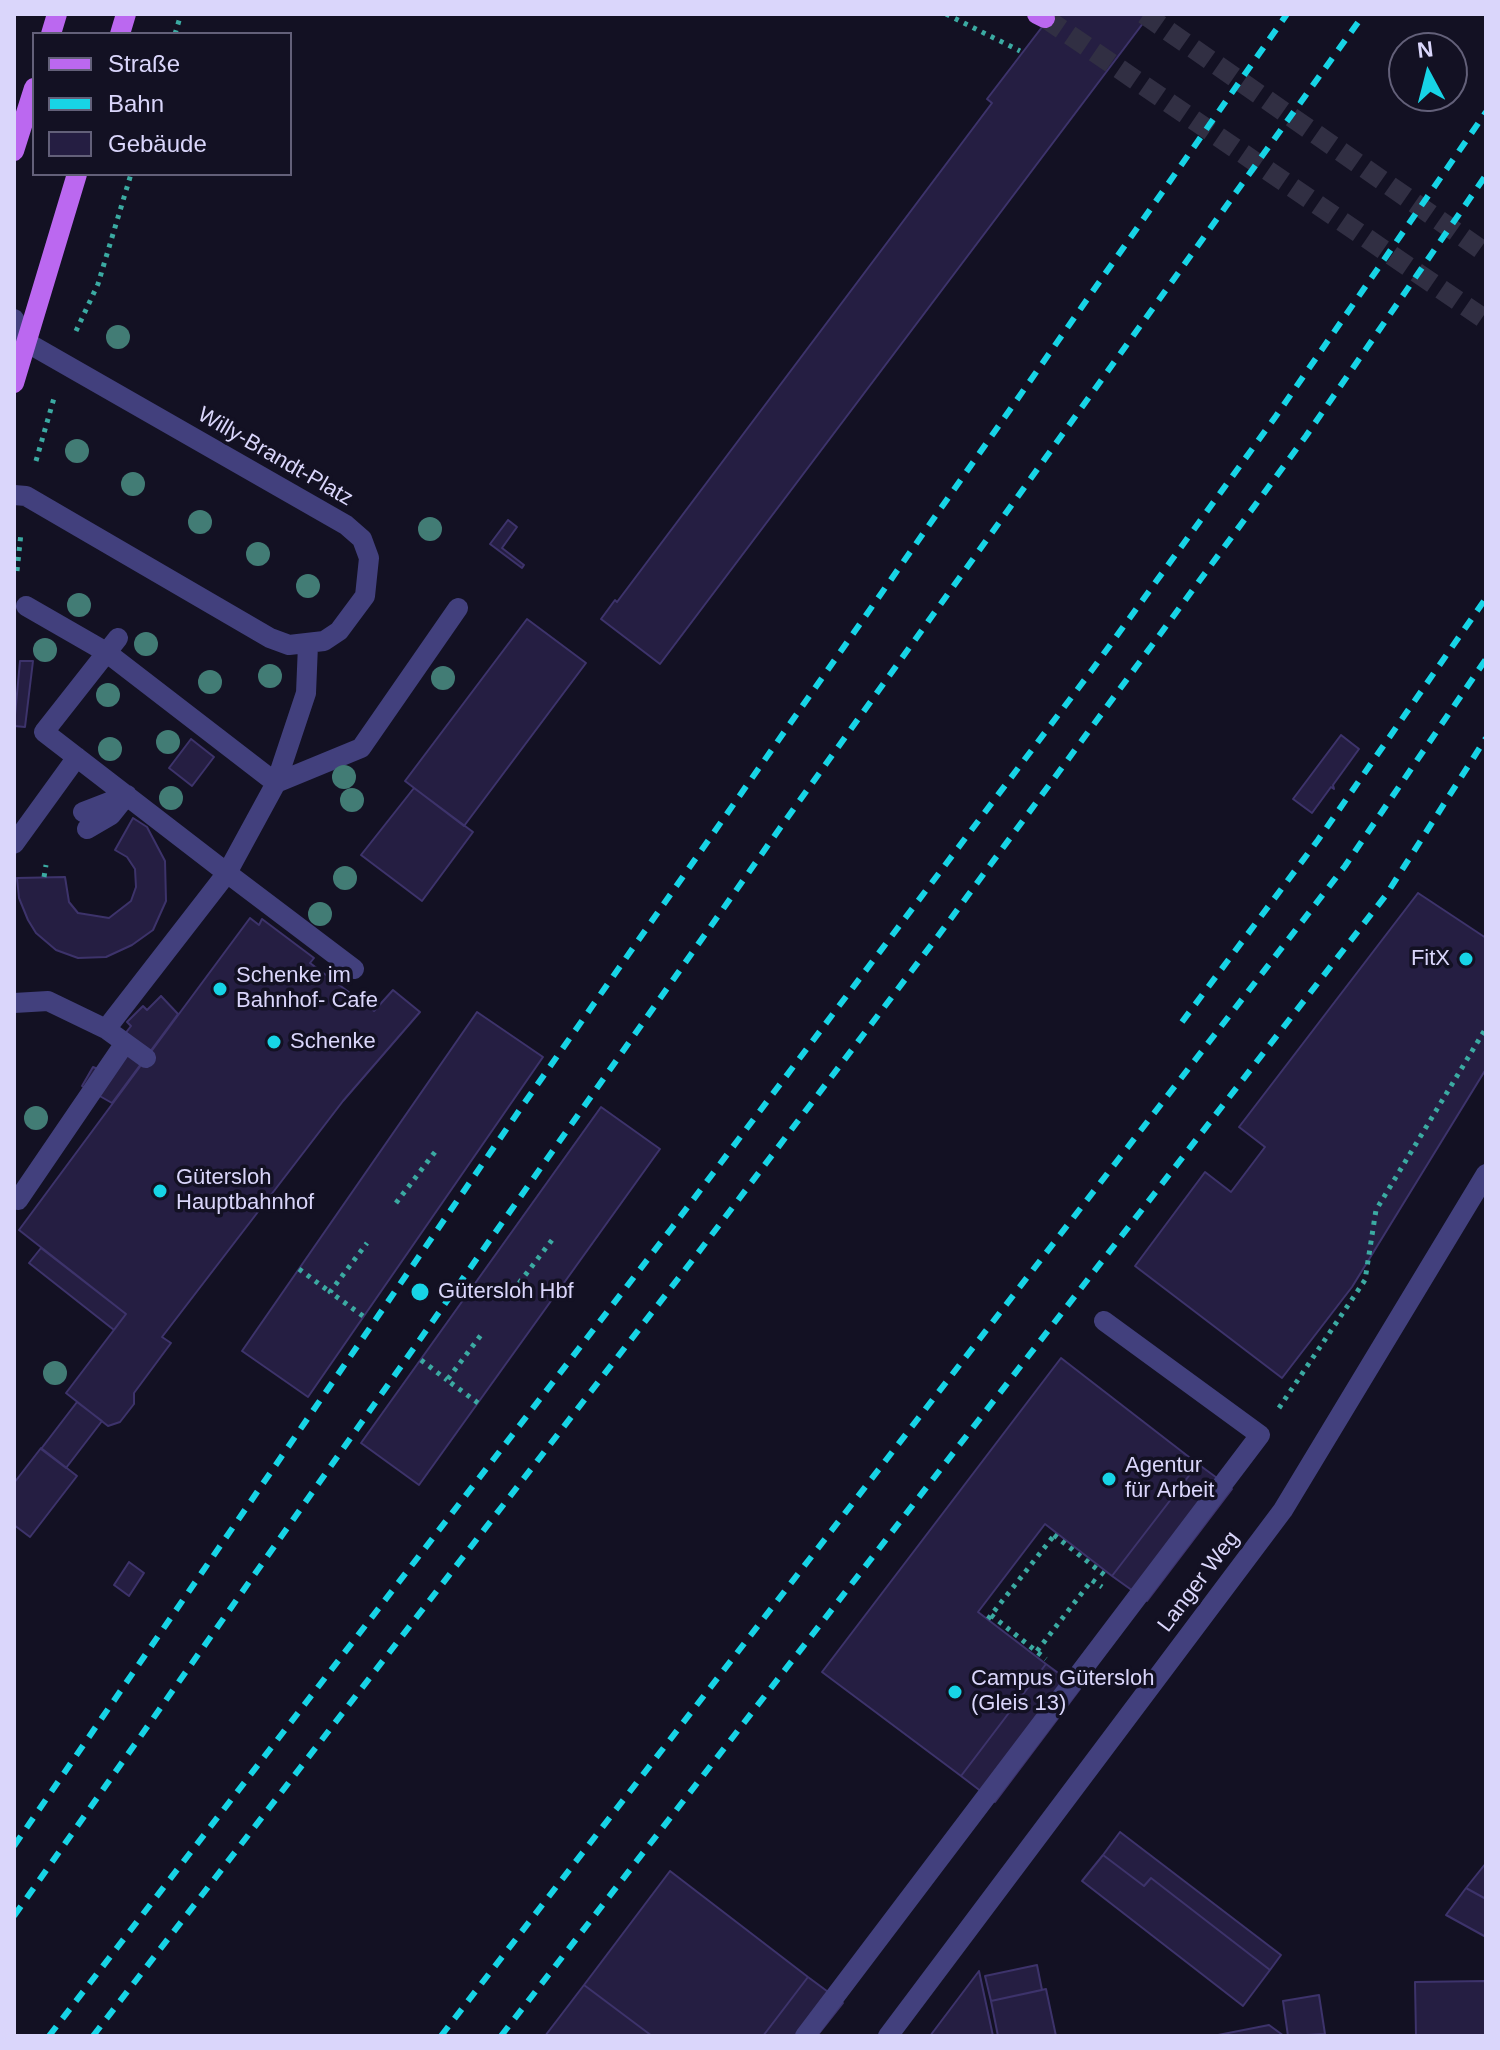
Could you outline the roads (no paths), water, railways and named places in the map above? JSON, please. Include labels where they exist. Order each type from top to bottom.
[{"type":"main road","points":[[14,151],[32,94]]},
{"type":"main road","points":[[14,383],[76,176]]},
{"type":"street","points":[[14,319],[26,342]]},
{"type":"street","name":"Willy-Brandt-Platz","points":[[26,342],[346,525],[362,539],[369,558],[365,596],[339,631],[308,645]]},
{"type":"street","points":[[14,495],[26,496],[270,638],[289,645],[308,645],[306,693],[276,783],[227,873],[106,1029]]},
{"type":"street","points":[[26,606],[112,645],[276,783]]},
{"type":"street","points":[[276,783],[361,748],[458,608]]},
{"type":"street","points":[[112,645],[44,732],[354,969]]},
{"type":"street","points":[[14,844],[77,757]]},
{"type":"street","points":[[85,820],[127,795]]},
{"type":"street","points":[[14,1003],[48,1001],[106,1029],[146,1058]]},
{"type":"street","points":[[18,1200],[125,1043]]},
{"type":"street","name":"Langer Weg","points":[[888,2036],[1283,1510],[1486,1174]]},
{"type":"street","points":[[805,2036],[1260,1435],[1104,1321]]},
{"type":"tunnel","points":[[1144,14],[1486,253]]},
{"type":"tunnel","points":[[1045,18],[1486,320]]},
{"type":"railway","points":[[14,1846],[523,1105],[1287,14]]},
{"type":"railway","points":[[14,1916],[780,828],[1364,14]]},
{"type":"railway","points":[[49,2036],[671,1229],[1092,670],[1276,416],[1486,112]]},
{"type":"railway","points":[[93,2036],[701,1249],[938,936],[1306,436],[1486,175]]},
{"type":"railway","points":[[1182,1022],[1318,840],[1486,598]]},
{"type":"railway","points":[[441,2036],[1345,866],[1486,659]]},
{"type":"railway","points":[[501,2036],[1386,895],[1486,738]]},
{"type":"place","name":"FitX","points":[[1466,959]]},
{"type":"place","name":"Schenke im Bahnhof- Cafe","points":[[220,989]]},
{"type":"place","name":"Schenke","points":[[274,1042]]},
{"type":"place","name":"Gütersloh Hauptbahnhof","points":[[160,1191]]},
{"type":"place","name":"Gütersloh Hbf","points":[[420,1292]]},
{"type":"place","name":"Agentur für Arbeit","points":[[1109,1479]]},
{"type":"place","name":"Campus Gütersloh (Gleis 13)","points":[[955,1692]]}]
